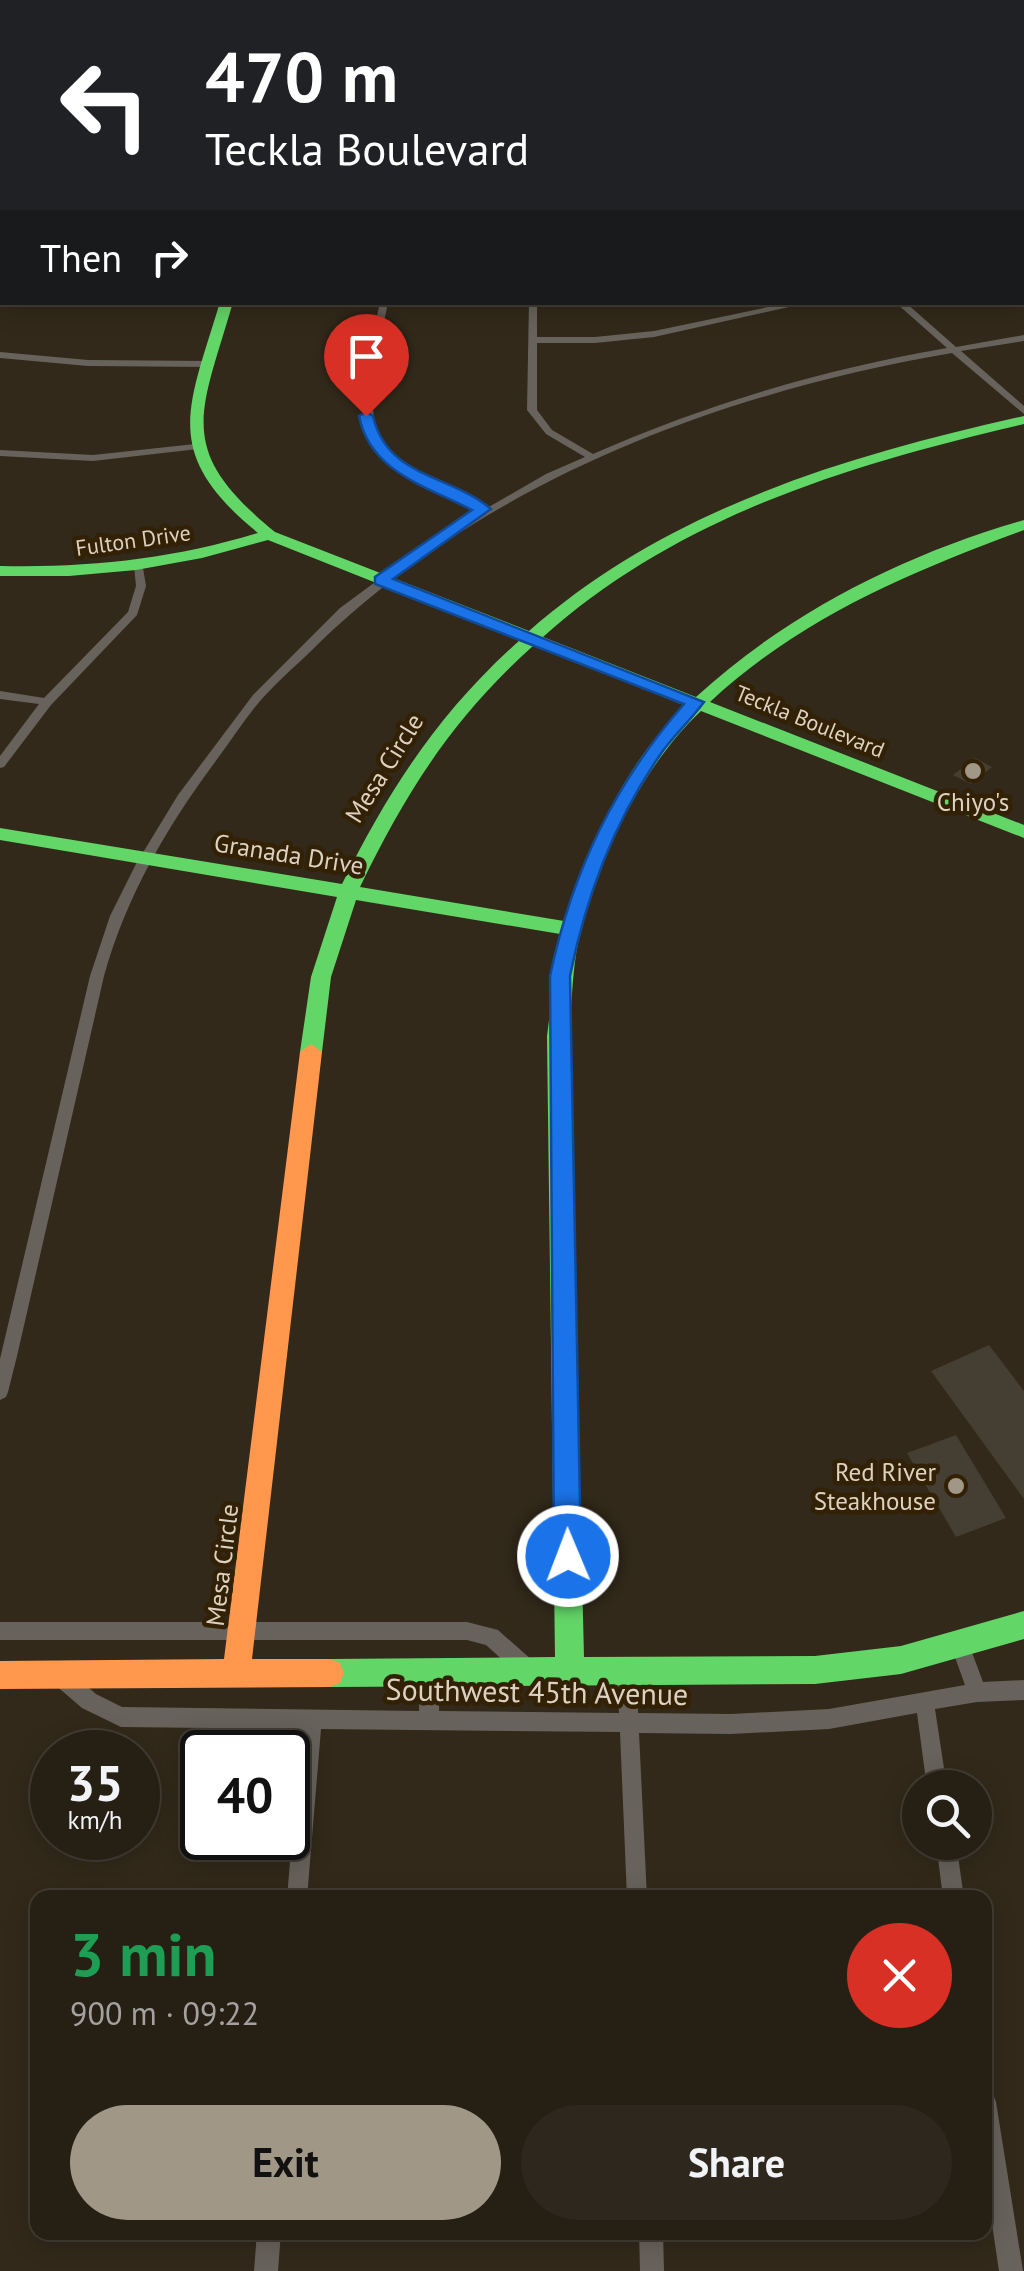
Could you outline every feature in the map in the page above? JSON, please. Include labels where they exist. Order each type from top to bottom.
[{"type":"street","points":[[0,453],[94,458],[195,447],[193,429],[226,305]]},
{"type":"street","points":[[384,305],[366,416],[371,438],[392,462],[483,509]]},
{"type":"street","points":[[534,305],[532,410],[549,432],[590,456]]},
{"type":"street","points":[[532,340],[595,340],[654,334],[793,305]]},
{"type":"street","points":[[901,305],[1024,411]]},
{"type":"street","points":[[0,1392],[110,934],[146,859],[198,772],[235,723],[314,637],[381,580],[483,509],[590,456],[792,386],[1024,338]]},
{"type":"street","points":[[0,355],[88,363],[210,364]]},
{"type":"street","name":"Mesa Circle","points":[[236,1676],[312,1036],[331,934],[392,800],[449,717],[526,637],[599,580],[718,514],[872,457],[1024,420]]},
{"type":"street","name":"Teckla Boulevard","points":[[195,447],[212,487],[241,516],[269,535],[1024,832]]},
{"type":"street","points":[[231,548],[243,533],[241,516]]},
{"type":"street","points":[[570,1674],[558,1036],[560,976],[570,928],[591,863],[628,788],[655,749],[695,702],[778,632],[831,600],[932,555],[1024,525]]},
{"type":"street","name":"Fulton Drive","points":[[0,572],[68,574],[138,568],[231,548],[269,535]]},
{"type":"street","points":[[0,764],[47,702],[133,613],[141,586],[138,568]]},
{"type":"street","points":[[0,695],[47,702]]},
{"type":"street","name":"Granada Drive","points":[[0,834],[570,928]]},
{"type":"street","name":"Southwest 45th Avenue","points":[[2,1675],[815,1670],[901,1660],[1024,1626]]},
{"type":"street","name":"Southwest 45th Avenue","points":[[0,1631],[467,1630],[491,1638],[533,1674]]},
{"type":"street","points":[[960,1646],[977,1692]]},
{"type":"street","points":[[627,1674],[636,1890]]},
{"type":"street","points":[[0,1700],[2,1675]]},
{"type":"street","points":[[429,1719],[430,1675]]},
{"type":"street","name":"Southwest 45th Avenue","points":[[60,1676],[89,1700],[121,1717],[732,1724],[828,1719],[977,1692],[1024,1690]]},
{"type":"street","points":[[925,1704],[934,1770]]},
{"type":"street","points":[[298,1890],[312,1719]]},
{"type":"street","points":[[949,1860],[953,1890]]},
{"type":"street","points":[[992,2148],[1011,2271]]},
{"type":"street","points":[[266,2271],[268,2240]]},
{"type":"street","points":[[650,2240],[652,2271]]},
{"type":"building","name":"Chiyo's","points":[[975,758],[992,767],[971,784],[953,775]]},
{"type":"building","points":[[989,1345],[1024,1391],[1024,1499],[931,1371]]},
{"type":"building","name":"Red River Steakhouse","points":[[956,1435],[1006,1518],[956,1537],[907,1453]]},
{"type":"traffic: fast","points":[[226,305],[198,403],[196,430],[200,456],[212,481],[235,507],[269,535],[1024,832]]},
{"type":"traffic: fast","points":[[311,1052],[321,977],[349,890],[388,810],[436,737],[493,672],[558,615],[630,564],[708,520],[819,474],[1024,420]]},
{"type":"traffic: fast","points":[[570,1674],[558,1036],[568,943],[600,847],[638,776],[685,717],[739,666],[801,623],[870,586],[1024,525]]},
{"type":"traffic: fast","points":[[0,571],[69,571],[136,565],[269,535]]},
{"type":"traffic: fast","points":[[0,834],[570,929]]},
{"type":"traffic: fast","points":[[330,1673],[815,1670],[901,1660],[1024,1625]]},
{"type":"traffic: slow","points":[[236,1676],[311,1052]]},
{"type":"traffic: slow","points":[[0,1675],[330,1673]]},
{"type":"place","name":"Chiyo's","points":[[973,771]]},
{"type":"place","name":"Red River Steakhouse","points":[[956,1486]]},
{"type":"route","points":[[366,416],[371,438],[392,462],[483,509],[381,580],[695,702],[655,749],[620,802],[591,863],[570,928],[560,976],[568,1556]]}]
